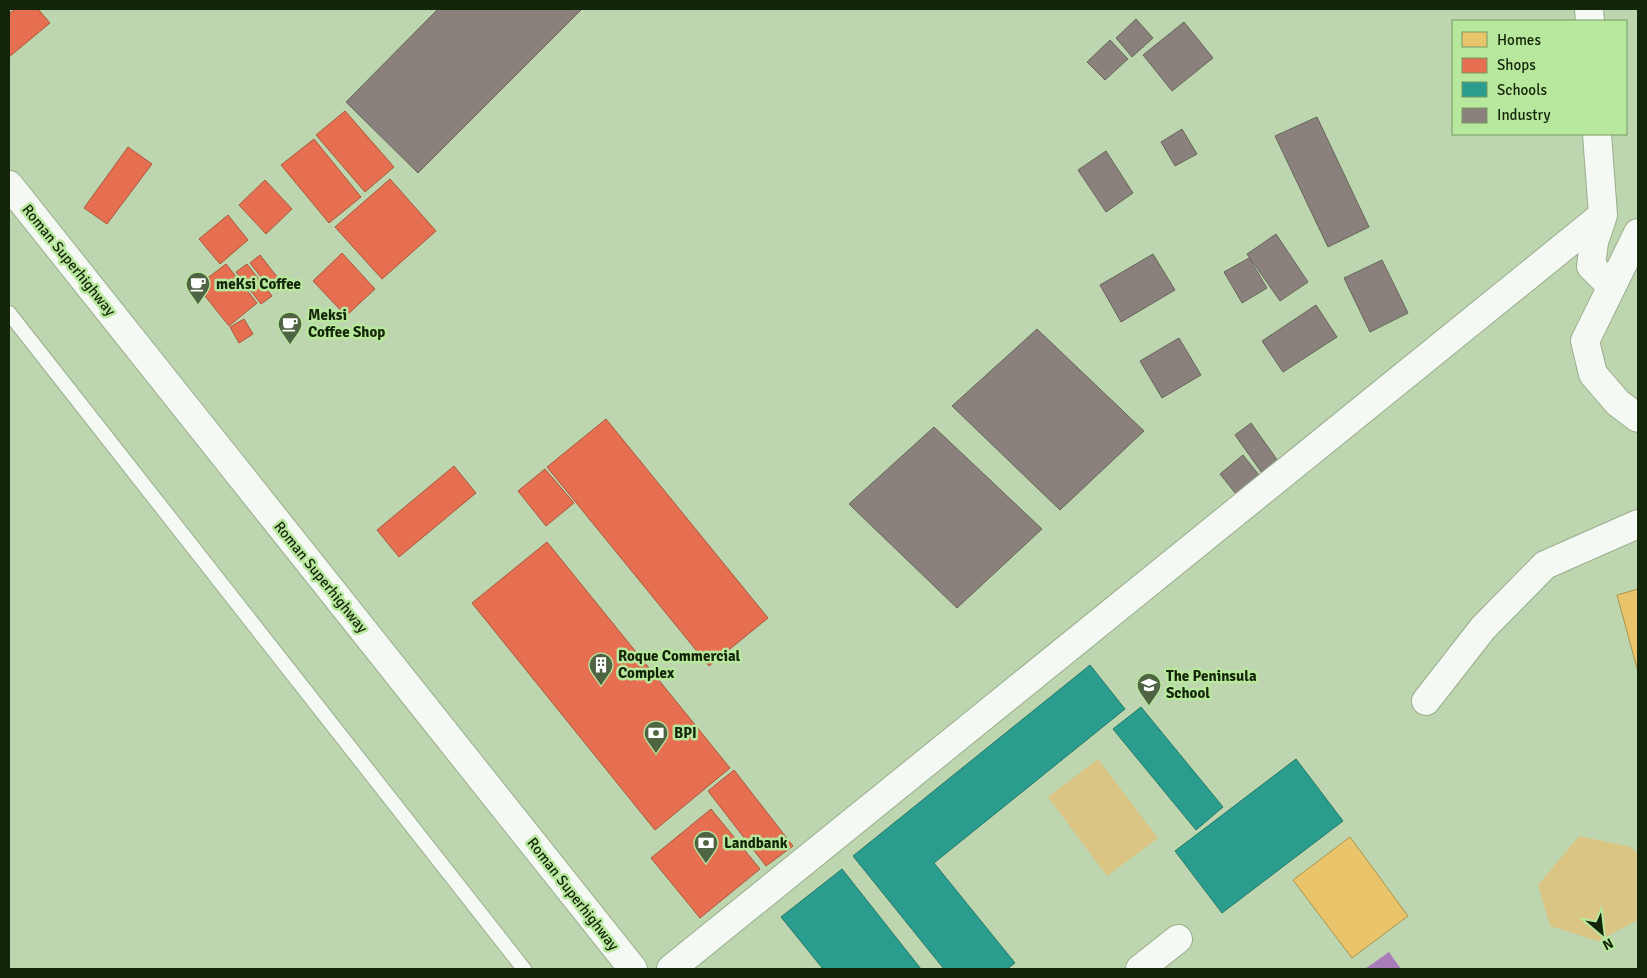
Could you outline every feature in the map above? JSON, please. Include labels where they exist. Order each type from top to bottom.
[{"type":"street","points":[[1598,135],[1603,215],[1594,242],[1592,266],[1611,286]]},
{"type":"street","name":"Roman Superhighway","points":[[9,186],[633,969]]},
{"type":"street","points":[[671,969],[1603,215]]},
{"type":"street","points":[[1638,233],[1585,341],[1593,374],[1618,403],[1638,418]]},
{"type":"street","points":[[1426,701],[1483,628],[1545,564],[1638,524]]},
{"type":"street","points":[[1140,969],[1178,939]]},
{"type":"lane","points":[[9,313],[524,969]]},
{"type":"shaded area","points":[[1098,759],[1158,838],[1107,876],[1048,797]]},
{"type":"shaded area","points":[[1579,836],[1631,847],[1638,855],[1638,916],[1636,921],[1598,941],[1550,926],[1538,885]]},
{"type":"shaded area","points":[[1389,952],[1401,969],[1365,969]]},
{"type":"building: Homes","points":[[1638,589],[1638,672],[1617,595]]},
{"type":"building: Homes","points":[[1350,837],[1408,916],[1352,958],[1293,880]]},
{"type":"building: Shops","points":[[15,9],[38,9],[50,23],[9,57],[9,14]]},
{"type":"building: Shops","points":[[345,111],[394,167],[365,192],[316,135]]},
{"type":"building: Shops","points":[[314,139],[361,197],[329,223],[281,165]]},
{"type":"building: Shops","points":[[128,147],[152,164],[107,224],[84,208]]},
{"type":"building: Shops","points":[[390,179],[436,231],[382,279],[335,227]]},
{"type":"building: Shops","points":[[265,180],[292,209],[266,234],[239,205]]},
{"type":"building: Shops","points":[[228,215],[248,240],[220,264],[199,239]]},
{"type":"building: Shops","points":[[342,253],[375,289],[346,316],[313,281]]},
{"type":"building: Shops","points":[[260,255],[278,278],[268,286],[250,263]]},
{"type":"building: Shops","points":[[226,264],[257,303],[229,326],[197,286]]},
{"type":"building: Shops","points":[[247,264],[272,296],[261,304],[236,272]]},
{"type":"building: Shops","points":[[244,319],[253,334],[239,343],[230,327]]},
{"type":"building: Shops","points":[[606,419],[768,618],[709,666],[547,467]]},
{"type":"building: Shops","points":[[454,466],[476,493],[399,557],[377,530]]},
{"type":"building: Shops","points":[[545,469],[574,503],[546,526],[518,491]]},
{"type":"building: Shops","name":"Roque Commercial Complex","points":[[547,542],[730,768],[655,830],[472,603]]},
{"type":"building: Shops","points":[[734,770],[793,846],[766,866],[708,791]]},
{"type":"building: Shops","name":"Landbank","points":[[711,809],[760,869],[700,918],[651,858]]},
{"type":"building: Schools","points":[[1090,665],[1125,709],[934,863],[1015,963],[1007,969],[944,969],[853,856]]},
{"type":"building: Schools","points":[[1141,707],[1223,807],[1196,830],[1113,729]]},
{"type":"building: Schools","points":[[1296,759],[1343,821],[1222,913],[1175,851]]},
{"type":"building: Schools","points":[[842,869],[921,969],[823,969],[781,917]]},
{"type":"building: Industry","points":[[438,9],[582,9],[418,173],[346,102]]},
{"type":"building: Industry","points":[[1136,19],[1153,38],[1132,57],[1116,38]]},
{"type":"building: Industry","points":[[1184,22],[1213,58],[1172,91],[1143,55]]},
{"type":"building: Industry","points":[[1110,40],[1128,59],[1105,80],[1087,62]]},
{"type":"building: Industry","points":[[1317,117],[1369,227],[1328,247],[1275,136]]},
{"type":"building: Industry","points":[[1182,129],[1197,154],[1175,166],[1161,142]]},
{"type":"building: Industry","points":[[1106,151],[1133,193],[1106,212],[1078,170]]},
{"type":"building: Industry","points":[[1276,234],[1308,282],[1280,301],[1247,254]]},
{"type":"building: Industry","points":[[1153,254],[1175,290],[1121,322],[1100,285]]},
{"type":"building: Industry","points":[[1249,258],[1267,288],[1242,303],[1224,272]]},
{"type":"building: Industry","points":[[1382,260],[1408,313],[1370,332],[1344,278]]},
{"type":"building: Industry","points":[[1316,305],[1337,337],[1283,372],[1262,341]]},
{"type":"building: Industry","points":[[1037,329],[1144,431],[1060,510],[952,406]]},
{"type":"building: Industry","points":[[1179,338],[1201,375],[1162,398],[1140,361]]},
{"type":"building: Industry","points":[[1251,423],[1278,461],[1262,473],[1235,435]]},
{"type":"building: Industry","points":[[934,427],[1042,529],[957,608],[849,504]]},
{"type":"building: Industry","points":[[1243,455],[1259,475],[1236,494],[1220,474]]},
{"type":"place","name":"meKsi Coffee","points":[[198,305]]},
{"type":"place","name":"Meksi Coffee Shop","points":[[290,345]]},
{"type":"place","name":"Roque Commercial Complex","points":[[601,686]]},
{"type":"place","name":"The Peninsula School","points":[[1149,706]]},
{"type":"place","name":"BPI","points":[[656,754]]},
{"type":"place","name":"Landbank","points":[[706,864]]}]
